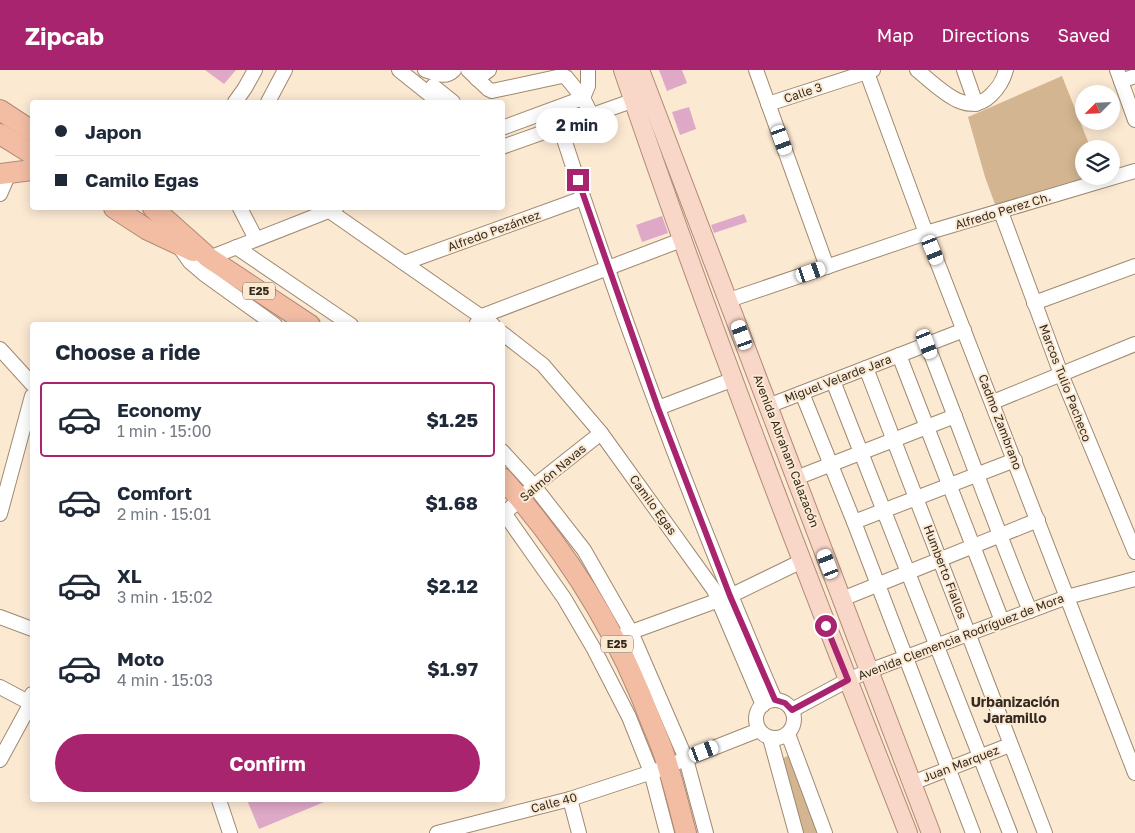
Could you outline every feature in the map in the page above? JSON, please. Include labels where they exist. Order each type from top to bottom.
[{"type":"highway","points":[[0,110],[30,130]]},
{"type":"highway","points":[[0,134],[30,153]]},
{"type":"highway","points":[[5,172],[30,170]]},
{"type":"highway","name":"E25","points":[[117,210],[148,230],[209,258],[305,322]]},
{"type":"highway","name":"E25","points":[[158,210],[209,258]]},
{"type":"highway","name":"E25","points":[[505,480],[528,493],[557,545],[587,590],[622,635],[630,669],[668,766],[686,833]]},
{"type":"main road","name":"Avenida Abraham Calazacón","points":[[624,70],[642,98],[729,300],[931,833]]},
{"type":"main road","name":"Avenida Abraham Calazacón","points":[[640,70],[642,98],[684,239],[802,561],[908,833]]},
{"type":"street","points":[[245,96],[255,70]]},
{"type":"street","points":[[269,100],[285,70]]},
{"type":"street","points":[[399,70],[442,76],[454,70]]},
{"type":"street","points":[[472,75],[489,70]]},
{"type":"street","points":[[505,127],[583,98],[588,86],[588,70]]},
{"type":"street","points":[[756,70],[827,267]]},
{"type":"street","points":[[917,70],[950,97],[970,103],[986,100],[996,91],[1003,82],[1006,70]]},
{"type":"street","points":[[964,70],[970,103]]},
{"type":"street","name":"Calle 3","points":[[768,104],[869,71]]},
{"type":"street","name":"Cadmo Zambrano","points":[[869,71],[926,233],[1135,773]]},
{"type":"street","points":[[418,73],[438,100]]},
{"type":"street","points":[[418,73],[451,100]]},
{"type":"street","points":[[472,75],[488,89],[497,91],[562,76],[566,77],[583,98],[592,116]]},
{"type":"street","points":[[1135,76],[1119,76],[1135,120]]},
{"type":"street","points":[[505,147],[642,98]]},
{"type":"street","name":"Camilo Egas","points":[[560,127],[724,598],[769,702]]},
{"type":"street","name":"Alfredo Perez Ch.","points":[[729,300],[926,233],[1135,171]]},
{"type":"street","points":[[0,194],[5,172]]},
{"type":"street","name":"Alfredo Pezántez","points":[[404,263],[584,198]]},
{"type":"street","points":[[241,210],[256,239]]},
{"type":"street","points":[[209,258],[328,210]]},
{"type":"street","points":[[336,210],[484,322],[608,268],[684,239]]},
{"type":"street","name":"Marcos Tulio Pacheco","points":[[1000,212],[1061,374],[1135,552]]},
{"type":"street","points":[[176,243],[190,262],[271,322]]},
{"type":"street","points":[[236,247],[347,322]]},
{"type":"street","points":[[1034,303],[1135,266]]},
{"type":"street","name":"Miguel Velarde Jara","points":[[768,406],[964,330]]},
{"type":"street","name":"Camilo Egas","points":[[505,334],[543,365],[602,433],[714,590],[724,598]]},
{"type":"street","points":[[927,344],[978,474],[999,536],[1030,611]]},
{"type":"street","points":[[993,402],[1135,344]]},
{"type":"street","points":[[0,349],[30,382]]},
{"type":"street","points":[[899,355],[1002,622]]},
{"type":"street","name":"Humberto Fiallos","points":[[866,368],[1045,833]]},
{"type":"street","points":[[658,408],[734,379]]},
{"type":"street","points":[[833,381],[1010,833]]},
{"type":"street","points":[[802,393],[907,657],[973,833]]},
{"type":"street","points":[[0,514],[30,403]]},
{"type":"street","points":[[796,478],[955,416]]},
{"type":"street","name":"Salmón Navas","points":[[505,510],[602,433]]},
{"type":"street","points":[[505,456],[528,493],[584,550],[622,635],[724,598],[802,561]]},
{"type":"street","points":[[854,522],[1015,460]]},
{"type":"street","points":[[505,512],[564,598],[594,649],[629,717],[668,766],[706,833]]},
{"type":"street","points":[[842,598],[1038,520]]},
{"type":"street","name":"Avenida Clemencia Rodríguez de Mora","points":[[792,710],[869,671],[1067,597],[1135,579]]},
{"type":"street","points":[[564,598],[587,590]]},
{"type":"street","points":[[0,617],[30,628]]},
{"type":"street","points":[[0,687],[30,699]]},
{"type":"street","points":[[668,766],[765,734],[780,738],[788,734],[794,723],[792,710],[785,703],[769,702],[757,714],[757,725],[765,734],[796,833]]},
{"type":"street","points":[[0,760],[30,704]]},
{"type":"street","points":[[788,734],[825,833]]},
{"type":"street","name":"Juan Marquez","points":[[912,783],[1010,745]]},
{"type":"street","points":[[667,833],[668,766]]},
{"type":"street","name":"Calle 40","points":[[437,833],[570,799],[668,766]]},
{"type":"street","points":[[570,799],[579,833]]},
{"type":"street","points":[[220,802],[228,831]]},
{"type":"shaded area","points":[[1062,76],[1075,109],[1075,130],[1083,130],[1087,140],[1075,140],[1075,183],[996,207],[985,177],[968,117]]},
{"type":"shaded area","points":[[790,755],[820,833],[802,833],[781,759]]},
{"type":"building","points":[[205,70],[236,70],[224,84]]},
{"type":"building","points":[[659,70],[682,70],[687,83],[667,91]]},
{"type":"building","points":[[689,107],[696,129],[680,135],[672,112]]},
{"type":"building","points":[[744,214],[747,222],[714,233],[711,225]]},
{"type":"building","points":[[662,216],[668,233],[642,242],[636,225]]},
{"type":"building","points":[[248,802],[324,802],[259,829]]},
{"type":"district","name":"Urbanización Jaramillo","points":[[1015,710]]},
{"type":"route","points":[[578,180],[658,408],[730,596],[775,700],[785,703],[792,710],[848,680],[826,626]]}]
